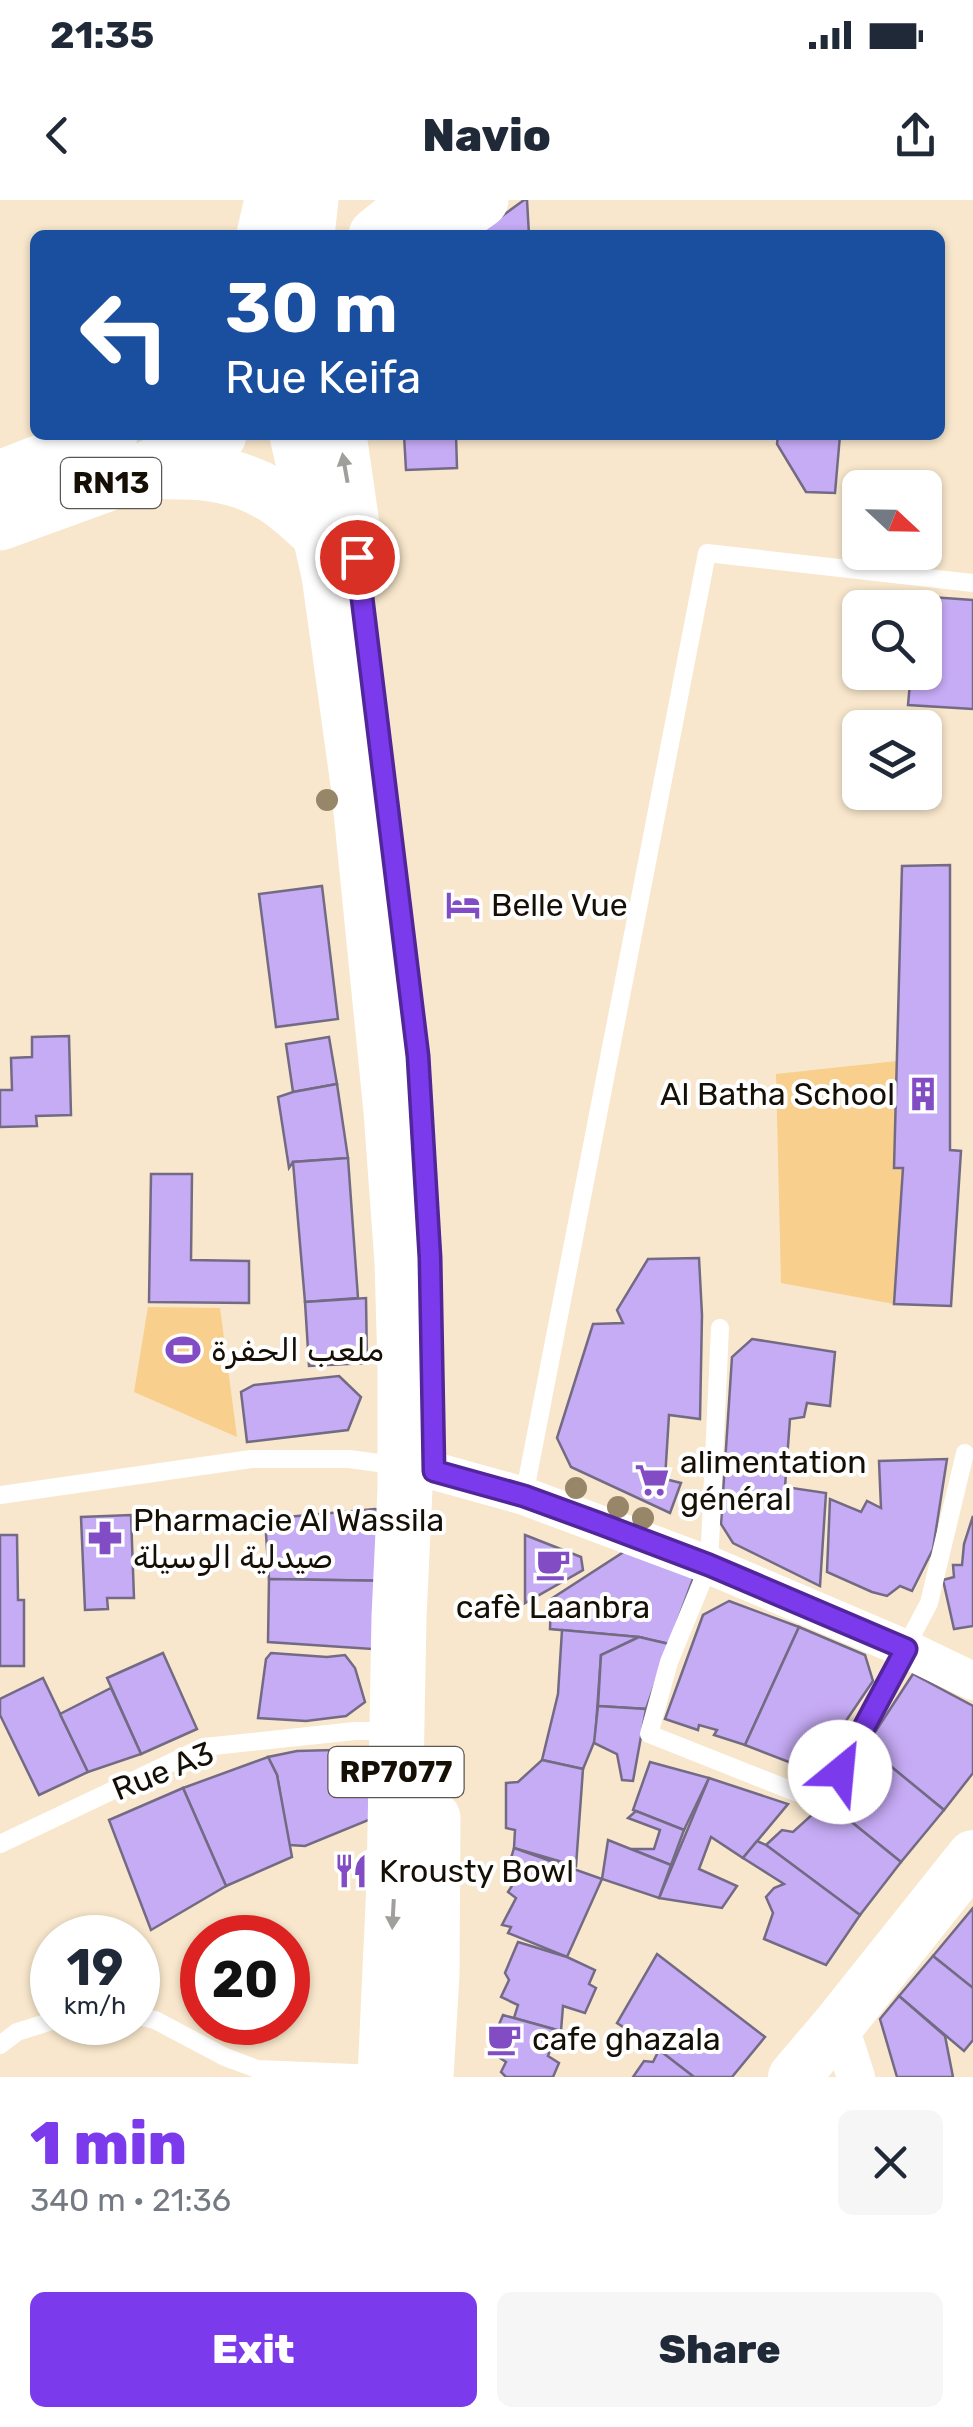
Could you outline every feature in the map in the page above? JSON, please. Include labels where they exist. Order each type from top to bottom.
[{"type":"main road","points":[[265,230],[272,200]]},
{"type":"main road","points":[[309,230],[312,200]]},
{"type":"main road","points":[[382,230],[420,200]]},
{"type":"main road","points":[[439,230],[482,200]]},
{"type":"main road","name":"RN13","points":[[0,478],[192,440]]},
{"type":"main road","name":"RP7077","points":[[297,440],[338,632],[360,791],[420,1468],[432,1974],[399,2076]]},
{"type":"main road","name":"RP7077","points":[[341,440],[418,1056],[430,1258],[420,1468],[397,1731],[394,1883],[399,2076]]},
{"type":"main road","points":[[125,453],[231,476],[270,494],[319,533]]},
{"type":"main road","name":"RN13","points":[[0,523],[125,453]]},
{"type":"street","points":[[420,1468],[524,1496],[709,1565],[973,1681]]},
{"type":"street","points":[[794,2077],[973,1856]]},
{"type":"street","points":[[839,2024],[856,2077]]},
{"type":"lane","points":[[524,1496],[707,553],[973,583]]},
{"type":"lane","points":[[720,1328],[709,1565],[670,1662],[648,1734],[824,1802],[930,1602],[965,1453]]},
{"type":"lane","points":[[0,1495],[251,1459],[349,1459],[420,1468]]},
{"type":"lane","name":"Rue A3","points":[[0,1844],[204,1747],[355,1731],[397,1731]]},
{"type":"lane","points":[[160,2023],[224,2057],[256,2069],[399,2076]]},
{"type":"lane","points":[[0,2045],[30,2028]]},
{"type":"shaded area","points":[[897,1061],[895,1168],[903,1168],[894,1304],[781,1283],[776,1074]]},
{"type":"shaded area","name":"ملعب الحفرة","points":[[148,1307],[220,1308],[237,1437],[134,1392]]},
{"type":"building","points":[[524,200],[527,200],[529,230],[483,230]]},
{"type":"building","points":[[404,440],[456,440],[457,468],[406,470]]},
{"type":"building","points":[[777,440],[840,440],[835,493],[806,492]]},
{"type":"building","points":[[942,598],[973,600],[973,709],[908,705],[909,690],[942,690]]},
{"type":"building","name":"Al Batha School","points":[[950,865],[950,1150],[961,1151],[951,1306],[894,1304],[903,1168],[894,1168],[902,866]]},
{"type":"building","points":[[322,886],[338,1019],[276,1027],[259,894]]},
{"type":"building","points":[[69,1036],[71,1115],[36,1116],[37,1126],[0,1127],[0,1090],[12,1090],[11,1058],[32,1057],[32,1037]]},
{"type":"building","points":[[329,1037],[337,1084],[293,1092],[286,1044]]},
{"type":"building","points":[[337,1084],[348,1158],[293,1162],[289,1168],[278,1097]]},
{"type":"building","points":[[348,1158],[358,1298],[305,1302],[293,1162]]},
{"type":"building","points":[[151,1174],[192,1174],[191,1260],[249,1261],[249,1303],[149,1302]]},
{"type":"building","points":[[699,1258],[700,1419],[669,1415],[665,1479],[681,1483],[670,1513],[571,1467],[557,1438],[593,1324],[623,1323],[617,1310],[648,1259]]},
{"type":"building","points":[[366,1298],[367,1363],[309,1366],[305,1302]]},
{"type":"building","points":[[752,1339],[835,1352],[830,1406],[807,1403],[804,1417],[790,1419],[785,1487],[826,1493],[820,1586],[733,1543],[721,1524],[732,1357]]},
{"type":"building","points":[[339,1376],[361,1397],[348,1430],[247,1442],[241,1392],[254,1385]]},
{"type":"building","points":[[947,1459],[933,1549],[912,1591],[900,1586],[887,1596],[827,1572],[830,1499],[861,1512],[867,1501],[881,1508],[879,1461]]},
{"type":"building","points":[[375,1509],[392,1513],[395,1581],[269,1579],[265,1519]]},
{"type":"building","points":[[131,1515],[134,1598],[107,1598],[108,1609],[85,1610],[81,1517]]},
{"type":"building","points":[[973,1516],[973,1626],[954,1629],[943,1580],[954,1577],[953,1565],[962,1565]]},
{"type":"building","points":[[0,1535],[17,1535],[18,1600],[24,1600],[24,1666],[0,1666]]},
{"type":"building","name":"cafè Laanbra","points":[[525,1535],[581,1557],[583,1570],[525,1603]]},
{"type":"building","points":[[633,1546],[697,1568],[669,1644],[639,1637],[550,1629],[551,1599]]},
{"type":"building","points":[[269,1579],[395,1581],[387,1650],[268,1642]]},
{"type":"building","points":[[729,1601],[799,1627],[745,1745],[714,1735],[717,1730],[699,1725],[698,1730],[665,1719],[703,1615]]},
{"type":"building","points":[[799,1627],[865,1655],[873,1681],[812,1771],[745,1745]]},
{"type":"building","points":[[562,1630],[639,1637],[601,1655],[595,1740],[583,1769],[542,1760],[558,1694]]},
{"type":"building","points":[[639,1637],[669,1644],[646,1709],[598,1706],[601,1655]]},
{"type":"building","points":[[163,1653],[197,1729],[141,1754],[107,1678]]},
{"type":"building","points":[[271,1653],[345,1655],[355,1668],[365,1702],[346,1716],[306,1721],[258,1718],[266,1659]]},
{"type":"building","points":[[913,1674],[973,1706],[973,1773],[944,1810],[866,1746]]},
{"type":"building","points":[[43,1678],[88,1772],[39,1795],[0,1715],[0,1699]]},
{"type":"building","points":[[111,1688],[141,1754],[88,1772],[60,1714]]},
{"type":"building","points":[[598,1706],[646,1709],[633,1781],[622,1780],[617,1754],[594,1743]]},
{"type":"building","points":[[866,1746],[944,1810],[901,1862],[833,1807]]},
{"type":"building","points":[[370,1749],[371,1819],[305,1846],[290,1845],[277,1775],[268,1757],[297,1751]]},
{"type":"building","points":[[268,1757],[277,1775],[292,1857],[226,1886],[183,1788]]},
{"type":"building","points":[[542,1760],[583,1769],[576,1866],[514,1848],[515,1830],[506,1828],[506,1783],[518,1782]]},
{"type":"building","points":[[650,1762],[709,1778],[684,1830],[633,1810]]},
{"type":"building","points":[[709,1778],[788,1804],[743,1858],[711,1837],[699,1869],[737,1886],[722,1908],[659,1898]]},
{"type":"building","points":[[183,1788],[226,1886],[160,1925],[160,1915],[145,1915],[109,1820]]},
{"type":"building","points":[[833,1807],[901,1862],[860,1915],[766,1845],[782,1830],[793,1832],[815,1812]]},
{"type":"building","points":[[636,1811],[684,1830],[671,1865],[631,1849],[654,1849],[660,1830],[628,1818]]},
{"type":"building","points":[[608,1840],[671,1865],[659,1898],[602,1879]]},
{"type":"building","points":[[757,1841],[860,1915],[826,1965],[764,1939],[773,1913],[766,1897],[784,1884],[743,1858]]},
{"type":"building","points":[[514,1848],[602,1879],[567,1957],[508,1933],[511,1927],[502,1925],[516,1898],[508,1892],[520,1873],[509,1865]]},
{"type":"building","points":[[973,1908],[973,1988],[933,1956]]},
{"type":"building","points":[[518,1942],[595,1970],[589,1984],[596,1988],[585,2013],[563,2006],[561,2031],[514,2018],[518,2005],[501,1997],[509,1980],[505,1973]]},
{"type":"building","points":[[657,1954],[765,2037],[732,2077],[694,2077],[617,2023]]},
{"type":"building","points":[[933,1956],[973,1988],[973,2040],[964,2051],[899,1996]]},
{"type":"building","points":[[899,1996],[945,2036],[953,2077],[897,2077],[880,2019]]},
{"type":"building","points":[[503,2015],[557,2030],[548,2056],[559,2063],[553,2077],[506,2077],[501,2072],[506,2062],[500,2058],[505,2047],[500,2041],[507,2032],[498,2027]]},
{"type":"building","points":[[659,2050],[694,2077],[633,2077],[644,2061],[653,2062]]},
{"type":"place","name":"Belle Vue","points":[[463,905]]},
{"type":"place","name":"Al Batha School","points":[[923,1094]]},
{"type":"place","name":"ملعب الحفرة","points":[[183,1350]]},
{"type":"place","name":"alimentation général","points":[[652,1480]]},
{"type":"place","name":"Pharmacie Al Wassila صيدلية الوسيلة","points":[[105,1538]]},
{"type":"place","name":"cafè Laanbra","points":[[553,1564]]},
{"type":"place","name":"Krousty Bowl","points":[[351,1871]]},
{"type":"place","name":"cafe ghazala","points":[[504,2039]]},
{"type":"route","points":[[357,557],[418,1056],[430,1258],[434,1471],[524,1496],[598,1523],[709,1565],[906,1649],[840,1772]]}]
